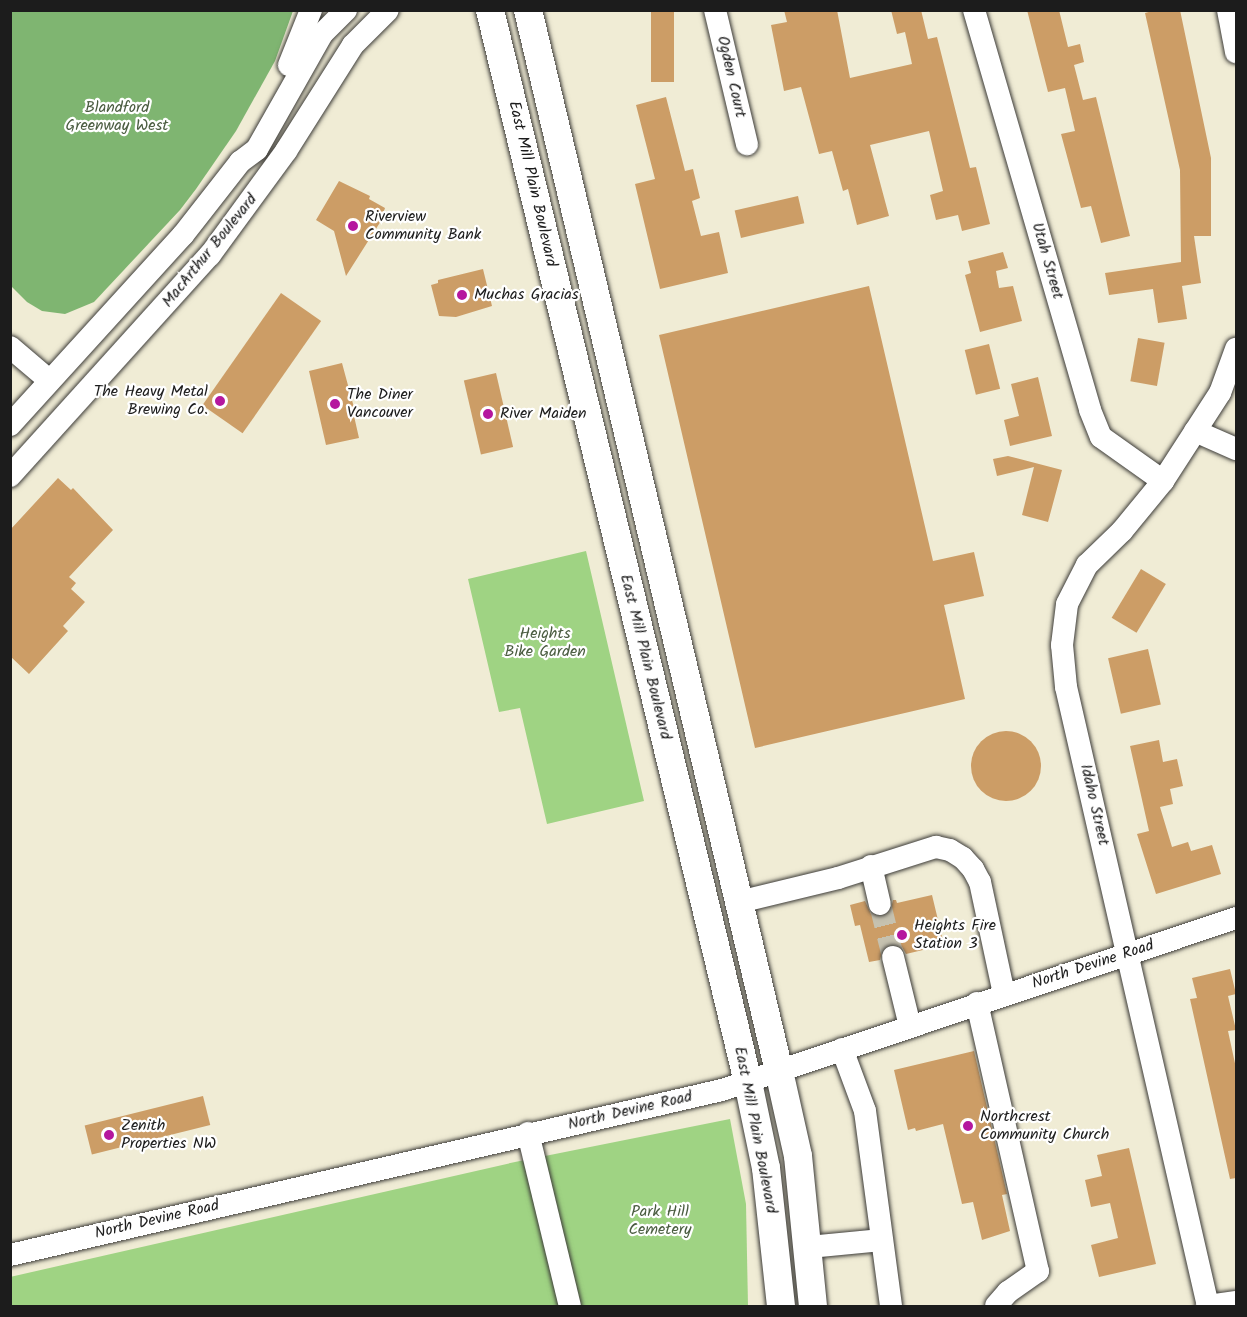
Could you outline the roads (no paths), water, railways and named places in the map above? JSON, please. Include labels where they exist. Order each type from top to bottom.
[{"type":"main road","name":"East Mill Plain Boulevard","points":[[490,10],[748,1082],[766,1168],[781,1306]]},
{"type":"main road","name":"East Mill Plain Boulevard","points":[[528,10],[798,1156],[809,1246],[813,1306]]},
{"type":"main road","points":[[603,484],[621,487],[625,495],[652,605],[676,640]]},
{"type":"main road","points":[[652,684],[666,687],[674,697],[707,833],[730,865]]},
{"type":"street","points":[[240,162],[246,142],[283,78],[311,10]]},
{"type":"street","name":"MacArthur Boulevard","points":[[10,425],[183,235],[240,162],[257,149],[322,34],[346,10]]},
{"type":"street","name":"MacArthur Boulevard","points":[[10,476],[210,255],[286,151],[353,45],[388,10]]},
{"type":"street","name":"Ogden Court","points":[[715,10],[747,144]]},
{"type":"street","name":"Utah Street","points":[[974,10],[1090,410],[1101,437],[1163,482]]},
{"type":"street","points":[[1228,10],[1236,52]]},
{"type":"street","points":[[10,347],[50,381]]},
{"type":"street","name":"Idaho Street","points":[[1207,1306],[1066,687],[1062,645],[1067,604],[1087,565],[1122,531],[1163,482],[1195,431],[1228,397],[1236,349]]},
{"type":"street","points":[[1195,431],[1236,449]]},
{"type":"street","points":[[740,902],[838,878],[936,847],[963,858],[973,869],[980,882],[1004,994]]},
{"type":"street","points":[[871,866],[880,904]]},
{"type":"street","name":"North Devine Road","points":[[10,1255],[748,1082],[977,1003],[1236,918]]},
{"type":"street","points":[[893,957],[910,1026]]},
{"type":"street","points":[[977,1003],[1038,1270],[1008,1292],[996,1306]]},
{"type":"street","points":[[842,1049],[864,1111],[891,1306]]},
{"type":"street","points":[[528,1133],[570,1306]]},
{"type":"street","points":[[809,1246],[882,1240]]},
{"type":"street","points":[[1207,1306],[1236,1302]]},
{"type":"tunnel","points":[[880,904],[893,957]]},
{"type":"place","name":"Riverview Community Bank","points":[[353,226]]},
{"type":"place","name":"Muchas Gracias","points":[[462,295]]},
{"type":"place","name":"The Heavy Metal Brewing Co.","points":[[220,401]]},
{"type":"place","name":"The Diner Vancouver","points":[[335,404]]},
{"type":"place","name":"River Maiden","points":[[488,414]]},
{"type":"place","name":"Heights Fire Station 3","points":[[902,935]]},
{"type":"place","name":"Northcrest Community Church","points":[[968,1126]]},
{"type":"place","name":"Zenith Properties NW","points":[[109,1135]]},
{"type":"park label","name":"Blandford Greenway West","points":[[117,117]]},
{"type":"park label","name":"Heights Bike Garden","points":[[545,643]]},
{"type":"park label","name":"Park Hill Cemetery","points":[[660,1221]]}]
